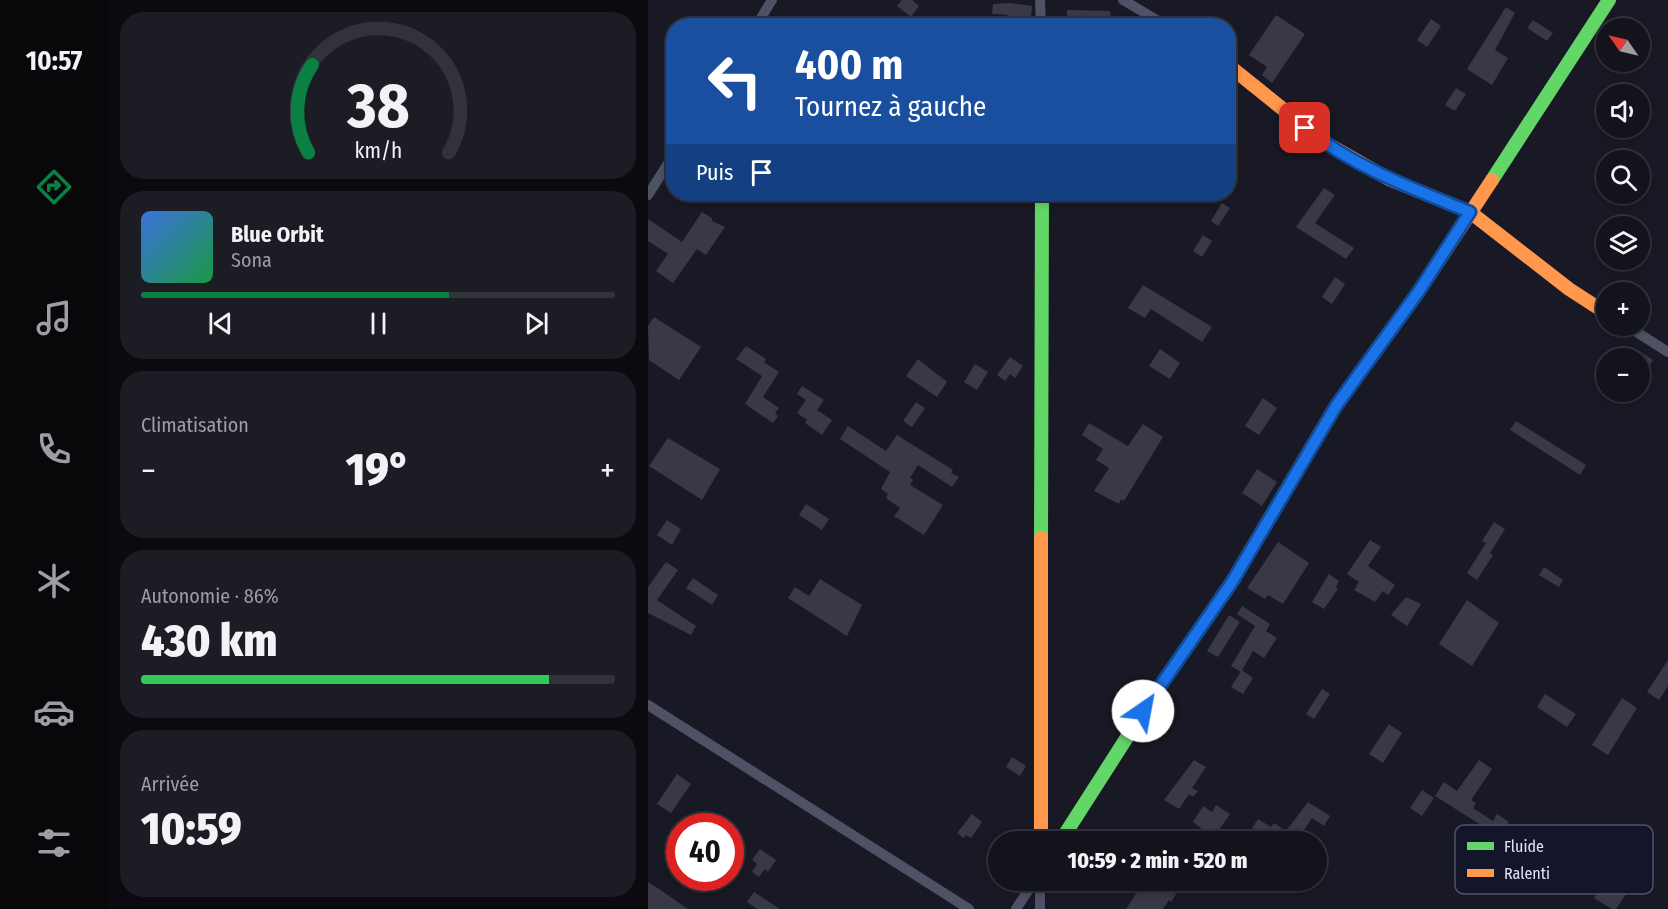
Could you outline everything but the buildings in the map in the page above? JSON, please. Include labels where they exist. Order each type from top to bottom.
[{"type":"street","points":[[761,18],[772,0]]},
{"type":"street","points":[[1040,0],[1041,18]]},
{"type":"street","points":[[1123,0],[1153,18]]},
{"type":"street","points":[[1067,831],[1156,692],[1232,582],[1336,406],[1419,291],[1609,0]]},
{"type":"street","points":[[1236,71],[1324,142],[1389,179],[1470,212],[1569,289],[1596,307]]},
{"type":"street","points":[[648,195],[666,167]]},
{"type":"street","points":[[1041,831],[1042,201]]},
{"type":"street","points":[[1643,336],[1668,352]]},
{"type":"street","points":[[648,705],[969,909]]},
{"type":"street","points":[[1016,909],[1028,891]]},
{"type":"street","points":[[1040,891],[1040,909]]},
{"type":"traffic: fast","points":[[1492,180],[1609,0]]},
{"type":"traffic: fast","points":[[1041,538],[1042,201]]},
{"type":"traffic: fast","points":[[1067,831],[1156,692],[1232,582],[1305,458]]},
{"type":"traffic: slow","points":[[1236,71],[1324,142],[1389,179],[1470,212],[1569,289],[1596,307]]},
{"type":"traffic: slow","points":[[1305,458],[1336,406],[1419,291],[1492,180]]},
{"type":"traffic: slow","points":[[1041,538],[1041,831]]},
{"type":"route","points":[[1143,711],[1232,582],[1296,478],[1336,406],[1419,291],[1470,212],[1389,179],[1324,142],[1305,128]]}]
